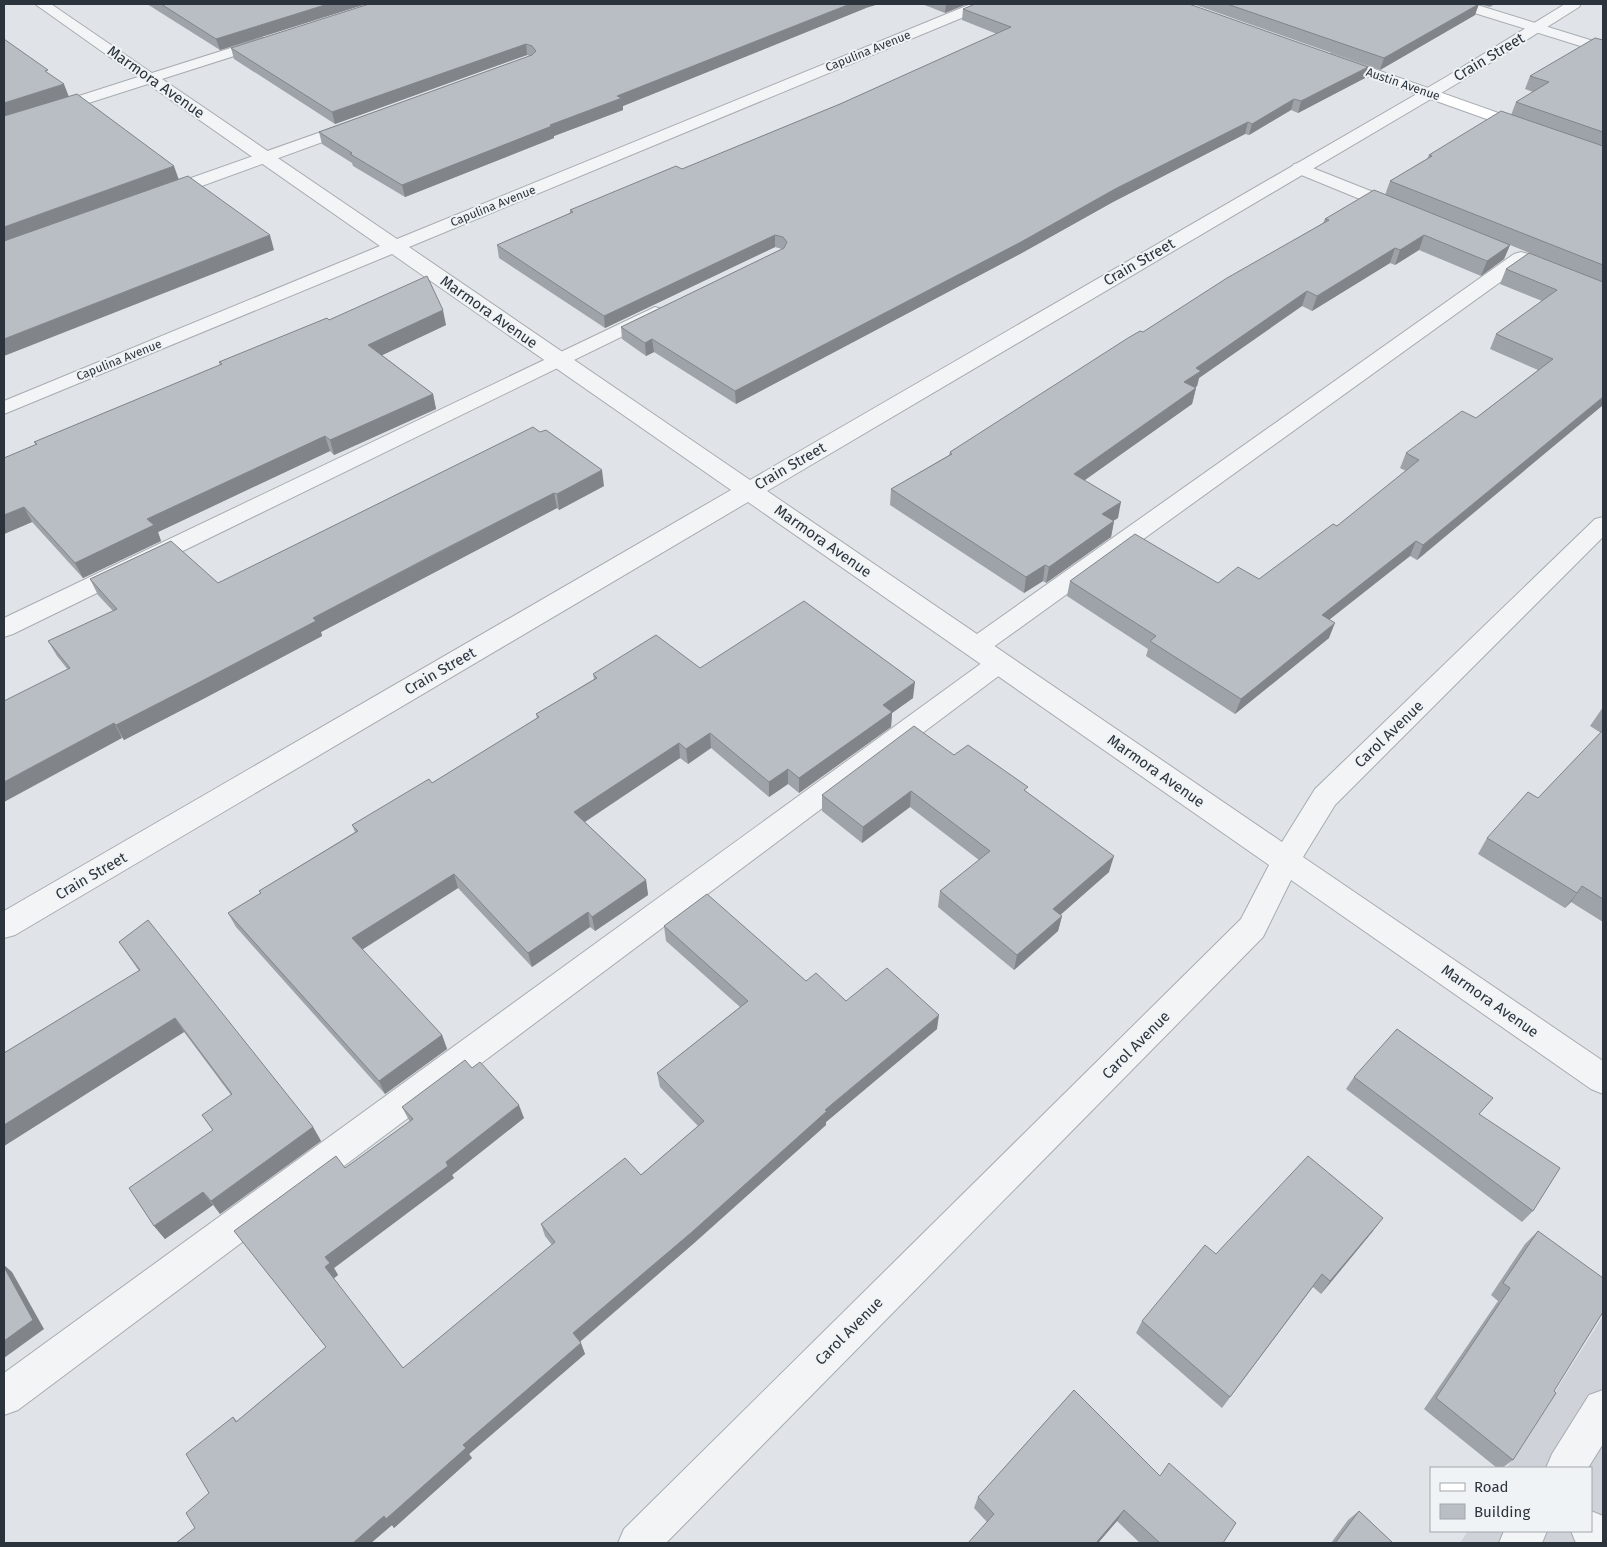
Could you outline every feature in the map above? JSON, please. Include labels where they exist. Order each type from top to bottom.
[{"type":"street","name":"Marmora Avenue","points":[[42,4],[1603,1079]]},
{"type":"street","name":"Capulina Avenue","points":[[4,408],[983,4]]},
{"type":"street","points":[[1460,4],[1603,49]]},
{"type":"street","name":"Crain Street","points":[[4,926],[1428,93],[1538,28],[1574,4]]},
{"type":"street","points":[[4,125],[282,37]]},
{"type":"street","name":"Austin Avenue","points":[[1316,53],[1548,136]]},
{"type":"street","points":[[144,201],[369,120]]},
{"type":"street","points":[[1300,168],[1420,217]]},
{"type":"street","points":[[4,1396],[988,655],[1521,258]]},
{"type":"street","points":[[4,628],[672,305]]},
{"type":"street","name":"Carol Avenue","points":[[638,1543],[1252,928],[1286,860],[1325,796],[1603,524]]},
{"type":"street","points":[[1567,1467],[1603,1408]]},
{"type":"street","points":[[1519,1543],[1526,1532]]},
{"type":"street","points":[[1592,1532],[1603,1541]]},
{"type":"shaded area","points":[[1603,1316],[1603,1543],[1460,1543],[1467,1532],[1592,1532],[1592,1467],[1508,1467]]},
{"type":"building","points":[[161,4],[328,4],[216,39]]},
{"type":"building","points":[[369,4],[850,4],[617,96],[622,98],[402,185],[350,154],[352,153],[319,132],[532,55],[536,51],[532,46],[526,44],[332,112],[231,48]]},
{"type":"building","points":[[975,4],[1189,4],[1368,67],[1301,101],[1294,99],[1252,124],[1248,122],[1115,189],[1021,242],[735,391],[652,339],[645,343],[621,327],[784,248],[787,242],[783,237],[775,235],[604,316],[497,245],[573,212],[570,210],[676,166],[682,169],[840,104],[1011,27],[963,9]]},
{"type":"building","points":[[1227,4],[1479,4],[1384,58]]},
{"type":"building","points":[[1595,38],[1603,40],[1603,132],[1516,102],[1549,82],[1530,76]]},
{"type":"building","points":[[4,39],[48,70],[45,71],[64,84],[4,103]]},
{"type":"building","points":[[77,94],[174,166],[4,227],[4,116]]},
{"type":"building","points":[[1501,111],[1603,146],[1603,265],[1390,181]]},
{"type":"building","points":[[188,176],[270,235],[4,339],[4,241]]},
{"type":"building","points":[[1374,190],[1510,245],[1487,261],[1424,235],[1400,250],[1395,248],[1317,296],[1307,291],[1196,368],[1201,371],[1184,382],[1196,388],[1074,474],[1121,502],[1102,514],[1114,521],[1049,567],[1045,565],[1026,577],[891,489],[952,454],[950,452],[1128,338],[1140,331],[1143,332],[1227,278],[1329,220],[1325,219]]},
{"type":"building","points":[[1529,253],[1603,282],[1603,397],[1423,545],[1416,541],[1322,615],[1335,623],[1241,699],[1150,641],[1156,636],[1070,581],[1135,534],[1218,583],[1238,567],[1259,579],[1333,524],[1337,526],[1419,460],[1406,453],[1462,411],[1476,418],[1553,359],[1496,334],[1557,290],[1506,269]]},
{"type":"building","points":[[427,276],[443,310],[368,345],[433,394],[330,440],[325,436],[147,519],[154,525],[75,563],[24,507],[4,515],[4,458],[37,444],[34,442],[222,364],[219,362],[327,318],[329,320]]},
{"type":"building","points":[[533,427],[540,432],[546,430],[602,470],[433,555],[313,618],[316,621],[116,725],[114,723],[4,782],[4,701],[70,668],[48,641],[117,609],[90,579],[171,541],[218,583]]},
{"type":"building","points":[[804,601],[915,682],[883,705],[892,712],[799,778],[788,769],[769,782],[710,733],[686,749],[679,743],[574,812],[646,880],[592,917],[588,912],[528,953],[454,874],[352,938],[442,1035],[379,1081],[228,913],[261,893],[259,891],[358,831],[352,825],[429,779],[432,783],[539,717],[536,714],[597,678],[593,674],[656,635],[700,668]]},
{"type":"building","points":[[914,726],[954,755],[968,745],[1028,787],[1024,790],[1114,856],[1053,909],[1062,916],[1017,955],[940,891],[990,851],[911,791],[863,827],[822,795]]},
{"type":"building","points":[[1603,730],[1603,899],[1582,886],[1577,893],[1487,838],[1528,792],[1538,798]]},
{"type":"building","points":[[707,894],[806,981],[816,973],[846,1001],[887,968],[939,1015],[825,1110],[827,1111],[692,1232],[573,1333],[581,1343],[463,1445],[466,1448],[386,1519],[384,1516],[353,1543],[176,1543],[195,1528],[186,1513],[209,1493],[186,1454],[233,1417],[236,1422],[326,1347],[234,1231],[336,1156],[345,1168],[413,1119],[402,1107],[465,1060],[472,1068],[480,1062],[519,1105],[446,1162],[448,1166],[325,1257],[330,1263],[325,1267],[403,1368],[555,1242],[541,1224],[625,1158],[641,1175],[704,1121],[657,1073],[748,1001],[664,926]]},
{"type":"building","points":[[148,920],[313,1127],[211,1201],[203,1192],[154,1226],[129,1188],[213,1130],[202,1115],[232,1094],[175,1018],[4,1125],[4,1053],[140,970],[119,942]]},
{"type":"building","points":[[1397,1029],[1493,1098],[1479,1114],[1560,1168],[1533,1211],[1354,1077]]},
{"type":"building","points":[[1308,1156],[1383,1218],[1330,1281],[1322,1274],[1230,1397],[1142,1321],[1205,1245],[1216,1254]]},
{"type":"building","points":[[1538,1231],[1603,1278],[1603,1312],[1554,1391],[1556,1393],[1513,1460],[1436,1398],[1510,1288],[1503,1283]]},
{"type":"building","points":[[4,1267],[33,1320],[4,1341]]},
{"type":"building","points":[[1074,1390],[1160,1476],[1169,1463],[1236,1523],[1223,1543],[1160,1543],[1124,1510],[1096,1543],[968,1543],[994,1514],[978,1497]]},
{"type":"building","points":[[1359,1511],[1393,1543],[1335,1543]]}]
